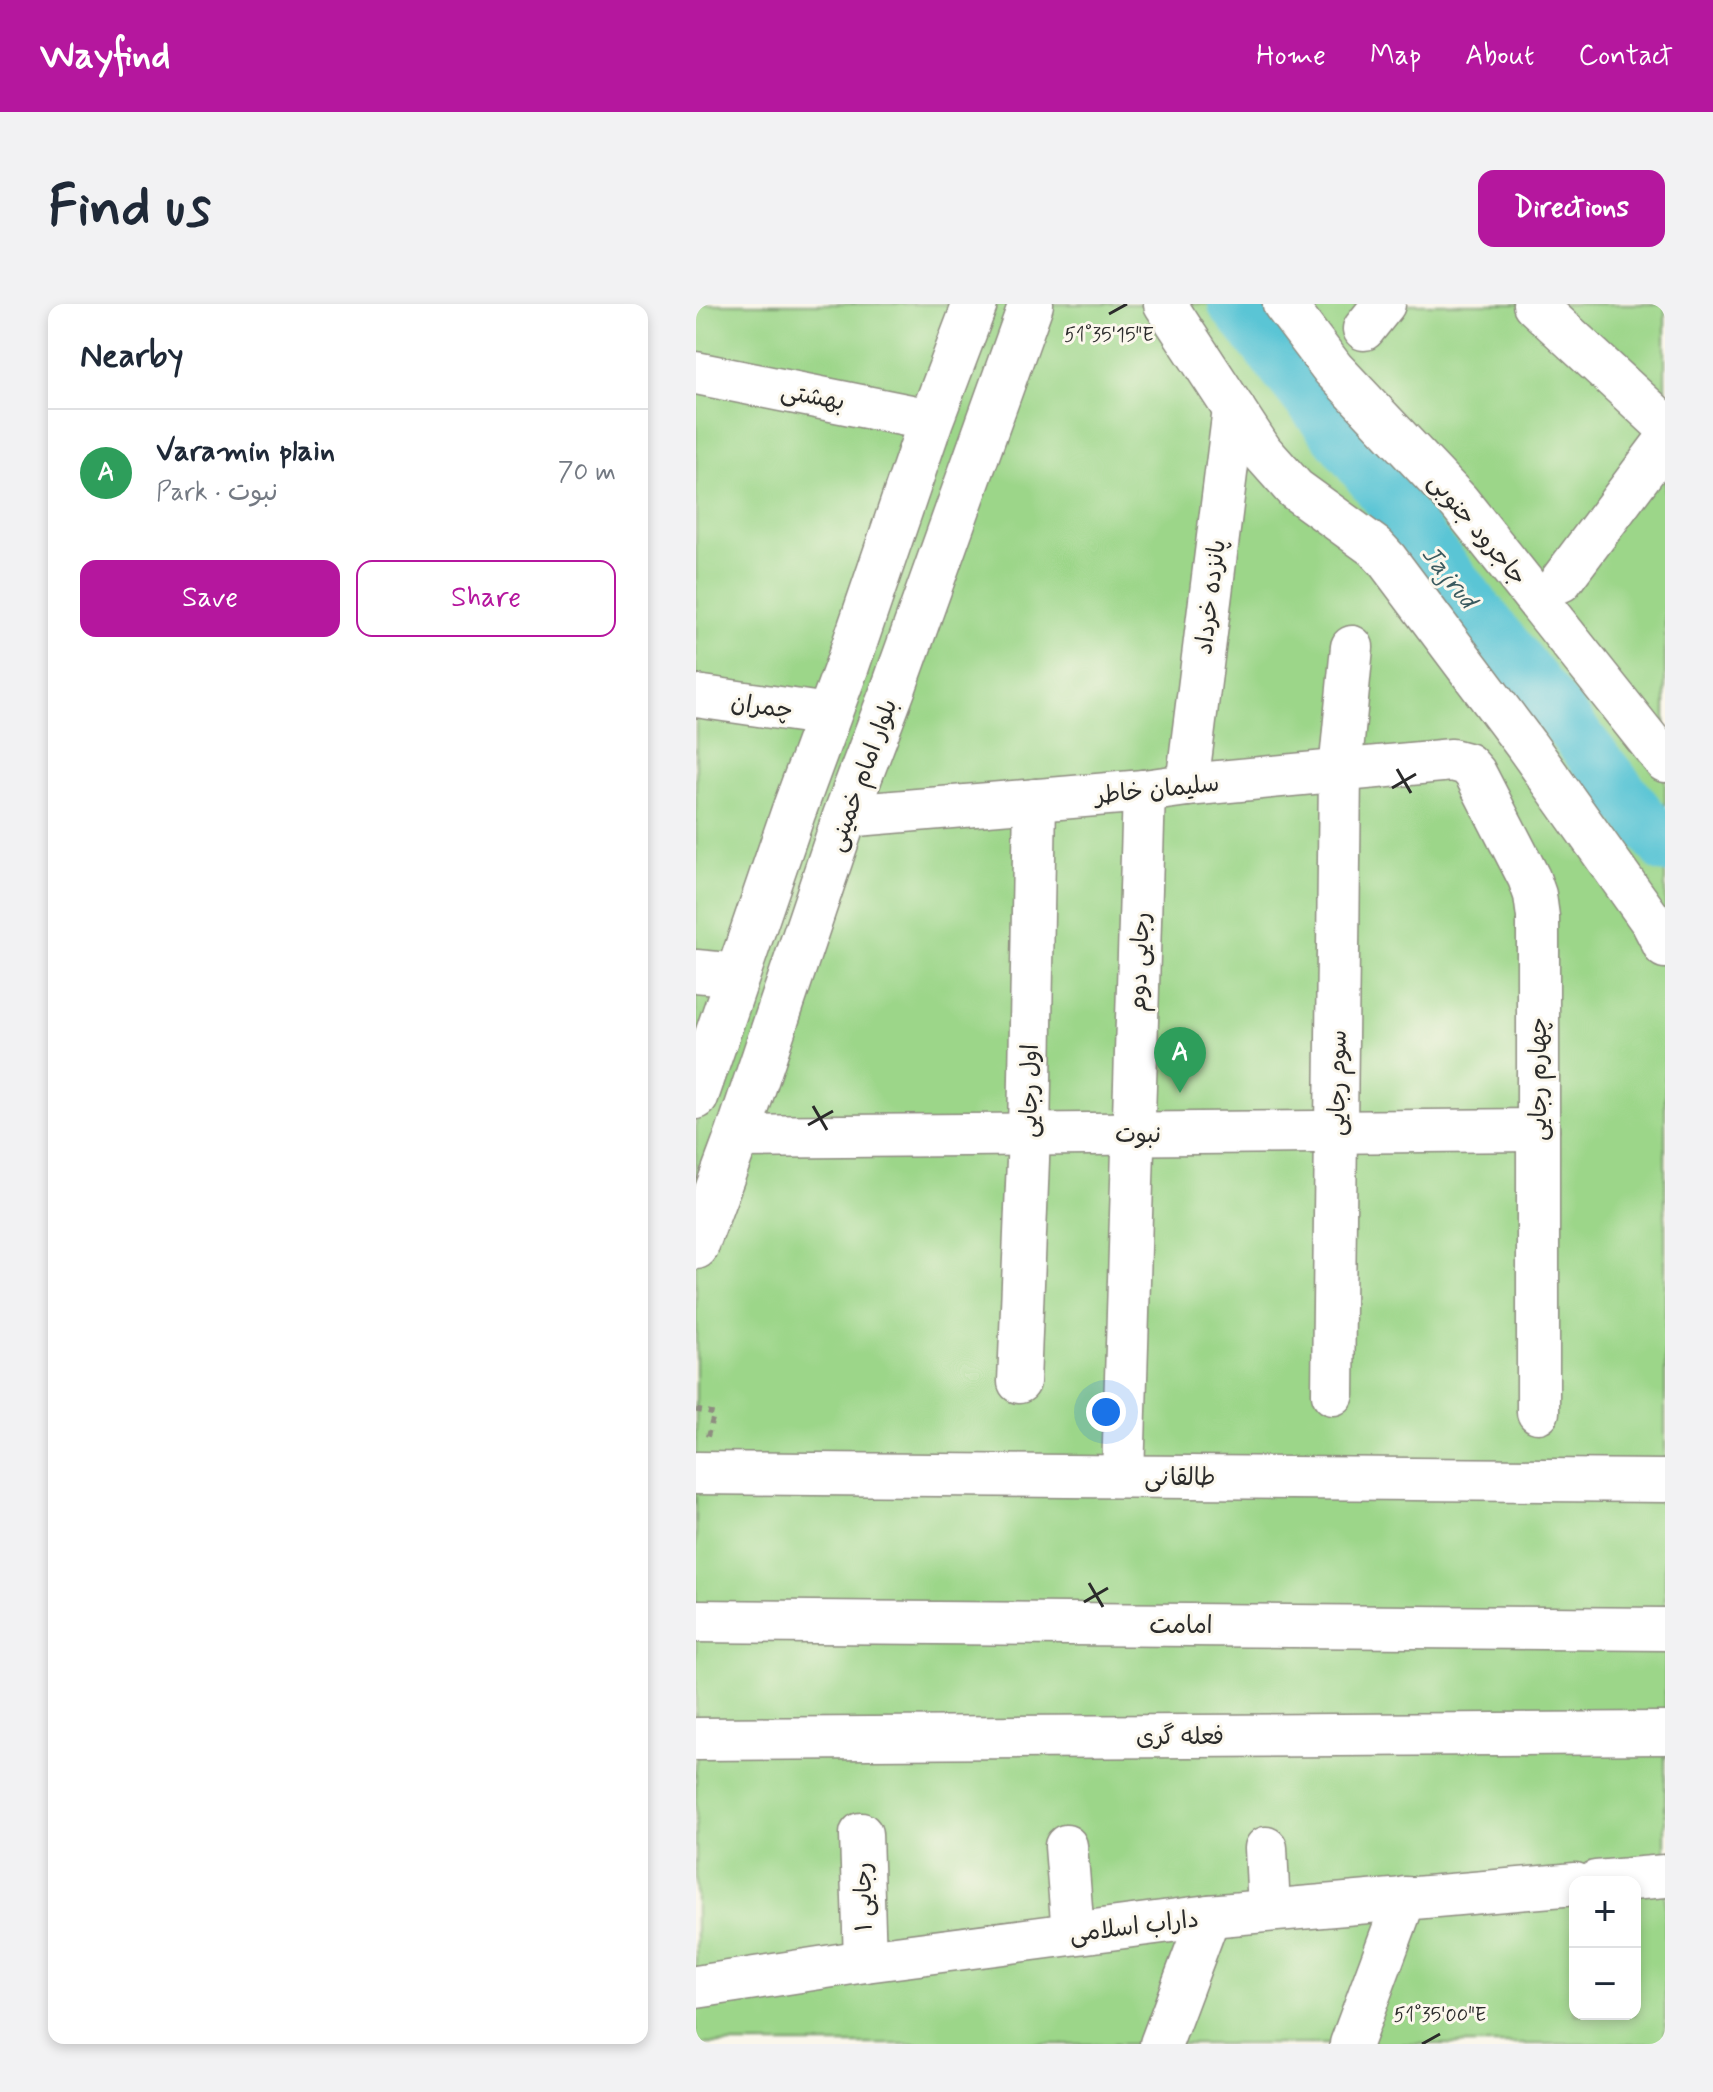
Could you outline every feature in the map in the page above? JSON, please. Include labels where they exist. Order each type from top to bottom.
[{"type":"main road","points":[[696,1097],[717,973],[847,666],[931,420],[975,304]]},
{"type":"main road","name":"بلوار امام خمینی","points":[[700,1224],[737,1137],[845,816],[1031,304]]},
{"type":"street","points":[[1165,304],[1262,452],[1295,489],[1375,547],[1387,560],[1526,745],[1652,922],[1665,947]]},
{"type":"street","name":"جاجرود جنوبی","points":[[1284,304],[1333,369],[1459,502],[1665,761]]},
{"type":"street","points":[[1534,304],[1665,425]]},
{"type":"street","name":"بهشتی","points":[[696,373],[931,420]]},
{"type":"street","name":"پانزده خرداد","points":[[1187,785],[1234,409]]},
{"type":"street","points":[[1561,581],[1665,442]]},
{"type":"street","name":"سوم رجایی","points":[[1333,1394],[1340,772],[1352,647]]},
{"type":"street","name":"چمران","points":[[696,696],[828,715]]},
{"type":"street","name":"سلیمان خاطر","points":[[845,816],[1144,791],[1452,760],[1467,764]]},
{"type":"street","name":"چهارم رجایی","points":[[1467,764],[1475,773],[1535,895],[1538,917],[1538,1412]]},
{"type":"street","name":"رجایی دوم","points":[[1123,1476],[1144,791]]},
{"type":"street","name":"اول رجایی","points":[[1019,1382],[1029,1135],[1035,800]]},
{"type":"street","name":"نبوت","points":[[737,1137],[1538,1130]]},
{"type":"street","name":"طالقانی","points":[[696,1473],[1665,1481]]},
{"type":"street","name":"امامت","points":[[696,1621],[1665,1629]]},
{"type":"street","name":"فعله گری","points":[[696,1739],[1665,1733]]},
{"type":"street","name":"رجایی ۱","points":[[861,1834],[865,1961]]},
{"type":"street","points":[[1066,1846],[1073,1933]]},
{"type":"street","points":[[1266,1848],[1269,1910]]},
{"type":"street","points":[[1641,1878],[1665,1876]]},
{"type":"street","name":"داراب اسلامی","points":[[696,1987],[865,1961],[1209,1916],[1569,1884]]},
{"type":"street","points":[[1351,2044],[1405,1898]]},
{"type":"street","points":[[1161,2044],[1209,1916]]},
{"type":"path","points":[[696,1410],[714,1414],[710,1429]]},
{"type":"green space","points":[[696,304],[1665,304],[1665,2044],[696,2044]]},
{"type":"waterway","name":"Jajrud","points":[[1234,304],[1665,847]]},
{"type":"place","name":"Varamin plain","points":[[1180,1093]]}]
